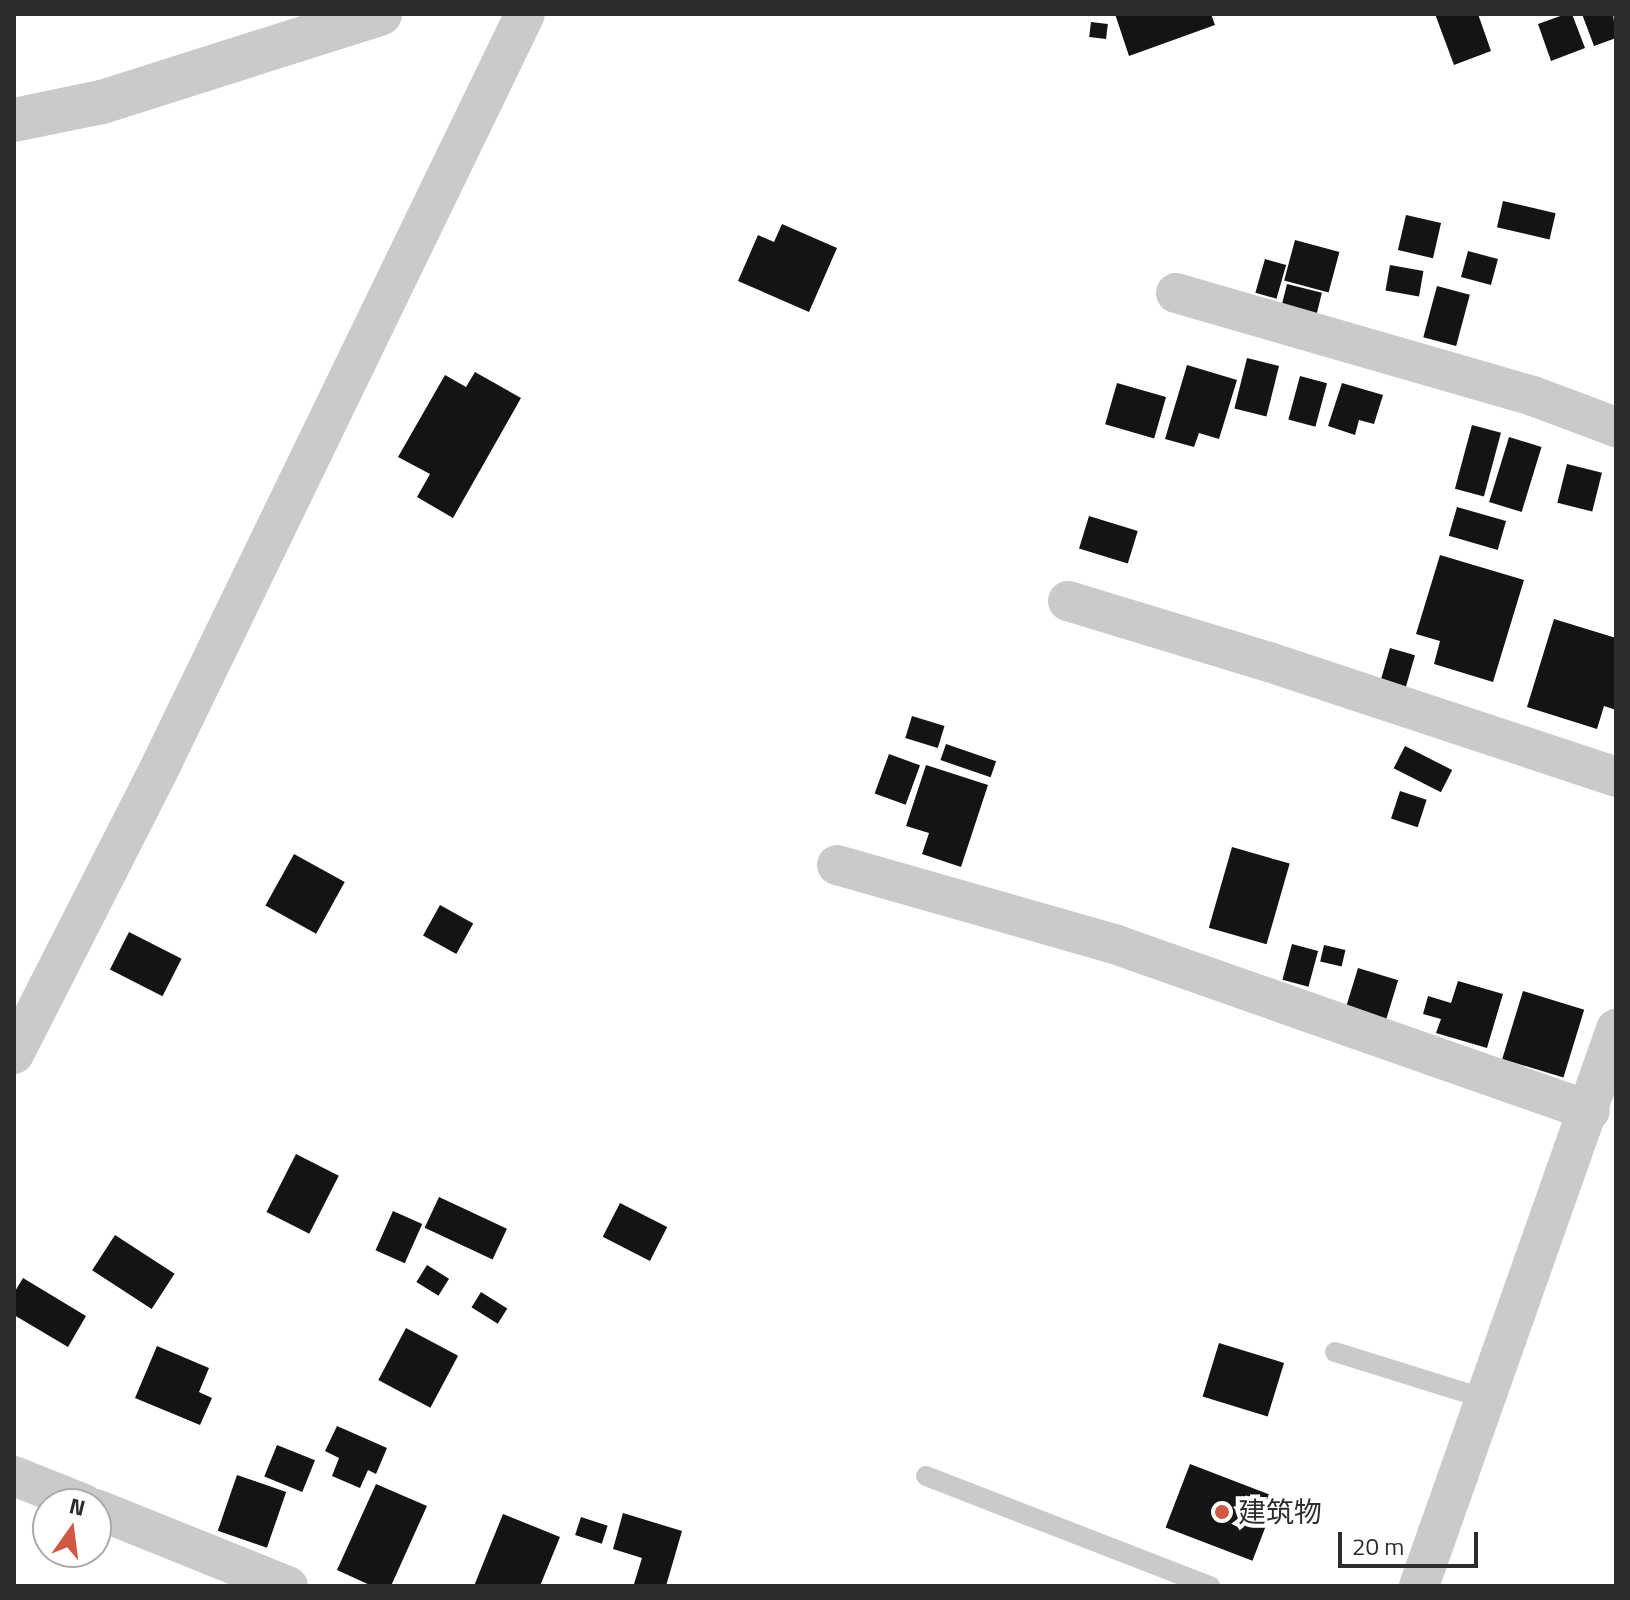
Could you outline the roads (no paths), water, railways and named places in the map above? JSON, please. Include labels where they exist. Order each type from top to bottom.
[{"type":"street","points":[[14,120],[102,102],[380,14]]},
{"type":"street","points":[[14,1054],[169,749],[525,14]]},
{"type":"street","points":[[1176,293],[1533,396],[1616,427]]},
{"type":"street","points":[[1068,601],[1269,662],[1616,777]]},
{"type":"street","points":[[837,865],[1117,945],[1590,1111]]},
{"type":"street","points":[[1419,1586],[1590,1111],[1616,1029]]},
{"type":"street","points":[[14,1476],[44,1488]]},
{"type":"street","points":[[112,1515],[288,1586]]},
{"type":"lane","points":[[1335,1352],[1486,1399]]},
{"type":"lane","points":[[926,1476],[1210,1586]]},
{"type":"place","name":"建筑物","points":[[1222,1512]]}]
